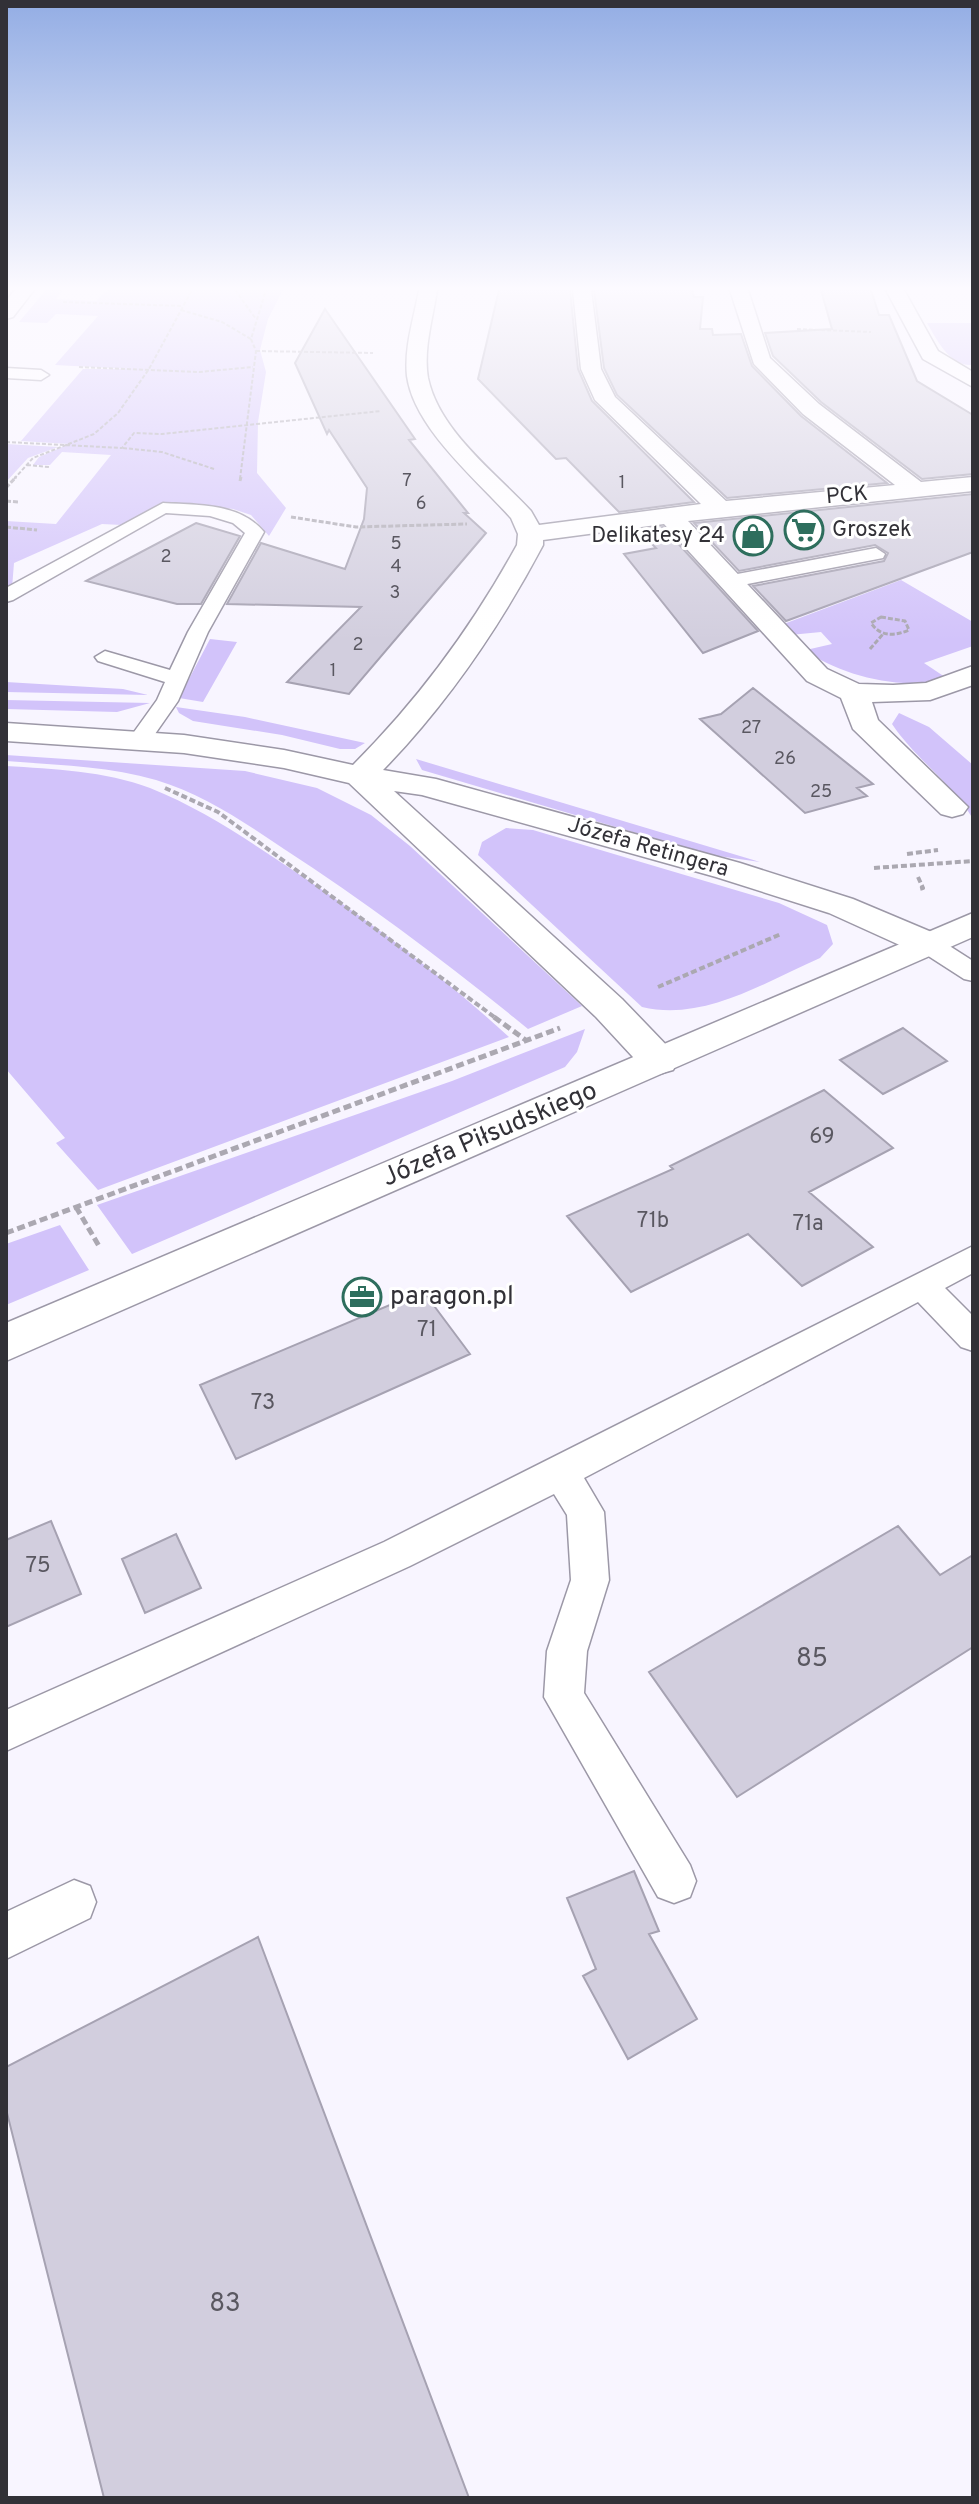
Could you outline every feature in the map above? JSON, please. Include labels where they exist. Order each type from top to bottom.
[{"type":"street","points":[[431,407],[441,427],[522,516],[530,534],[530,545],[493,614],[461,664],[391,746],[360,776],[609,1008],[659,1061]]},
{"type":"street","points":[[613,407],[720,509]]},
{"type":"street","points":[[809,407],[917,490]]},
{"type":"street","points":[[963,485],[973,504]]},
{"type":"street","name":"PCK","points":[[530,534],[720,509],[963,485]]},
{"type":"street","points":[[670,516],[817,675],[854,693],[930,691],[973,675]]},
{"type":"street","points":[[854,693],[864,723],[952,807]]},
{"type":"street","name":"Józefa Retingera","points":[[6,732],[140,739],[284,759],[360,776],[425,786],[728,870],[841,906],[928,944]]},
{"type":"street","name":"Józefa Piłsudskiego","points":[[6,1343],[973,924]]},
{"type":"lane","points":[[6,596],[163,508],[189,508],[239,519],[255,532],[198,632],[167,701],[140,739]]},
{"type":"lane","points":[[732,581],[876,554]]},
{"type":"lane","points":[[105,657],[177,679]]},
{"type":"lane","points":[[928,944],[973,973]]},
{"type":"lane","points":[[6,1731],[397,1554],[561,1473],[973,1258]]},
{"type":"lane","points":[[923,1286],[973,1338]]},
{"type":"lane","points":[[561,1473],[585,1512],[590,1580],[567,1651],[564,1697],[674,1881]]},
{"type":"lane","points":[[6,1936],[74,1902]]},
{"type":"path","points":[[6,488],[33,458],[94,434],[122,407]]},
{"type":"path","points":[[239,487],[249,407]]},
{"type":"path","points":[[6,442],[122,448],[134,433],[157,434],[395,409]]},
{"type":"path","points":[[157,434],[162,452]]},
{"type":"path","points":[[27,465],[49,467]]},
{"type":"path","points":[[6,501],[19,502]]},
{"type":"path","points":[[286,515],[319,525],[376,527],[438,521],[479,524]]},
{"type":"path","points":[[6,527],[39,530]]},
{"type":"path","points":[[881,617],[900,619],[910,627],[902,634],[883,634],[873,629],[871,623],[881,617]]},
{"type":"path","points":[[155,783],[218,812],[527,1041]]},
{"type":"path","points":[[645,992],[791,929]]},
{"type":"path","points":[[6,1233],[570,1024]]},
{"type":"path","points":[[76,1207],[100,1247]]},
{"type":"shaded area","points":[[50,407],[260,407],[257,473],[286,508],[269,536],[251,515],[233,509],[162,504],[122,525],[102,524],[14,563],[12,588],[6,591],[6,521],[56,524],[111,455],[62,452],[50,465],[33,465],[39,457],[69,444],[21,441]]},
{"type":"shaded area","points":[[6,444],[58,447],[28,458],[6,482]]},
{"type":"shaded area","points":[[901,580],[973,622],[973,646],[924,663],[945,677],[912,683],[854,674],[806,650],[832,644],[821,632],[790,635],[781,625]]},
{"type":"shaded area","points":[[210,639],[237,642],[203,702],[179,698]]},
{"type":"shaded area","points":[[6,682],[123,689],[148,695],[6,692]]},
{"type":"shaded area","points":[[6,700],[150,703],[117,712],[6,709]]},
{"type":"shaded area","points":[[176,707],[245,717],[365,743],[355,749],[340,749],[282,735],[193,721],[179,713]]},
{"type":"shaded area","points":[[899,713],[929,727],[973,765],[973,819],[954,793],[892,724]]},
{"type":"shaded area","points":[[6,755],[245,771],[317,788],[371,815],[410,846],[582,1006],[528,1029],[378,913],[207,801],[138,775],[6,761]]},
{"type":"shaded area","points":[[416,759],[760,862],[711,855],[422,770]]},
{"type":"shaded area","points":[[6,766],[79,772],[133,782],[202,813],[371,924],[509,1037],[98,1190],[56,1143],[65,1138],[6,1069]]},
{"type":"shaded area","points":[[506,828],[533,830],[779,903],[827,925],[833,944],[820,958],[734,997],[688,1009],[642,1007],[478,855],[482,842]]},
{"type":"shaded area","points":[[585,1029],[577,1052],[565,1067],[132,1254],[97,1205],[452,1081]]},
{"type":"shaded area","points":[[60,1225],[89,1270],[6,1305],[6,1244]]},
{"type":"building","points":[[315,407],[393,407],[415,439],[409,440],[468,513],[464,513],[486,533],[349,694],[287,682],[361,607],[227,604],[261,543],[345,569],[364,519],[367,488],[329,430],[327,434]]},
{"type":"building","points":[[505,407],[598,407],[694,502],[619,512],[566,458],[556,459]]},
{"type":"building","points":[[630,407],[792,407],[887,483],[727,498]]},
{"type":"building","points":[[827,407],[960,407],[973,415],[973,474],[922,479]]},
{"type":"building","points":[[973,494],[973,552],[786,621],[753,586],[884,561],[888,553],[875,545],[739,571],[694,523]]},
{"type":"building","points":[[196,523],[240,536],[201,604],[177,604],[86,581]]},
{"type":"building","points":[[663,527],[758,631],[703,653],[624,554],[656,548],[638,530]]},
{"type":"building","points":[[753,688],[873,784],[857,788],[867,796],[805,813],[700,719],[721,714]]},
{"type":"building","points":[[903,1028],[947,1061],[883,1094],[840,1060]]},
{"type":"building","points":[[824,1090],[893,1148],[809,1192],[873,1247],[802,1286],[748,1234],[631,1292],[567,1216],[673,1169],[670,1166]]},
{"type":"building","points":[[423,1291],[470,1354],[236,1459],[200,1385]]},
{"type":"building","points":[[51,1521],[81,1594],[6,1627],[6,1540]]},
{"type":"building","points":[[898,1526],[940,1575],[973,1555],[973,1647],[737,1797],[649,1672]]},
{"type":"building","points":[[176,1534],[201,1588],[145,1613],[122,1559]]},
{"type":"building","points":[[634,1871],[659,1931],[649,1934],[697,2019],[628,2059],[583,1976],[596,1969],[567,1898]]},
{"type":"building","points":[[258,1937],[469,2498],[104,2498],[6,2109],[6,2067]]},
{"type":"place","name":"Groszek","points":[[804,530]]},
{"type":"place","name":"Delikatesy 24","points":[[753,536]]},
{"type":"place","name":"paragon.pl","points":[[362,1297]]}]
